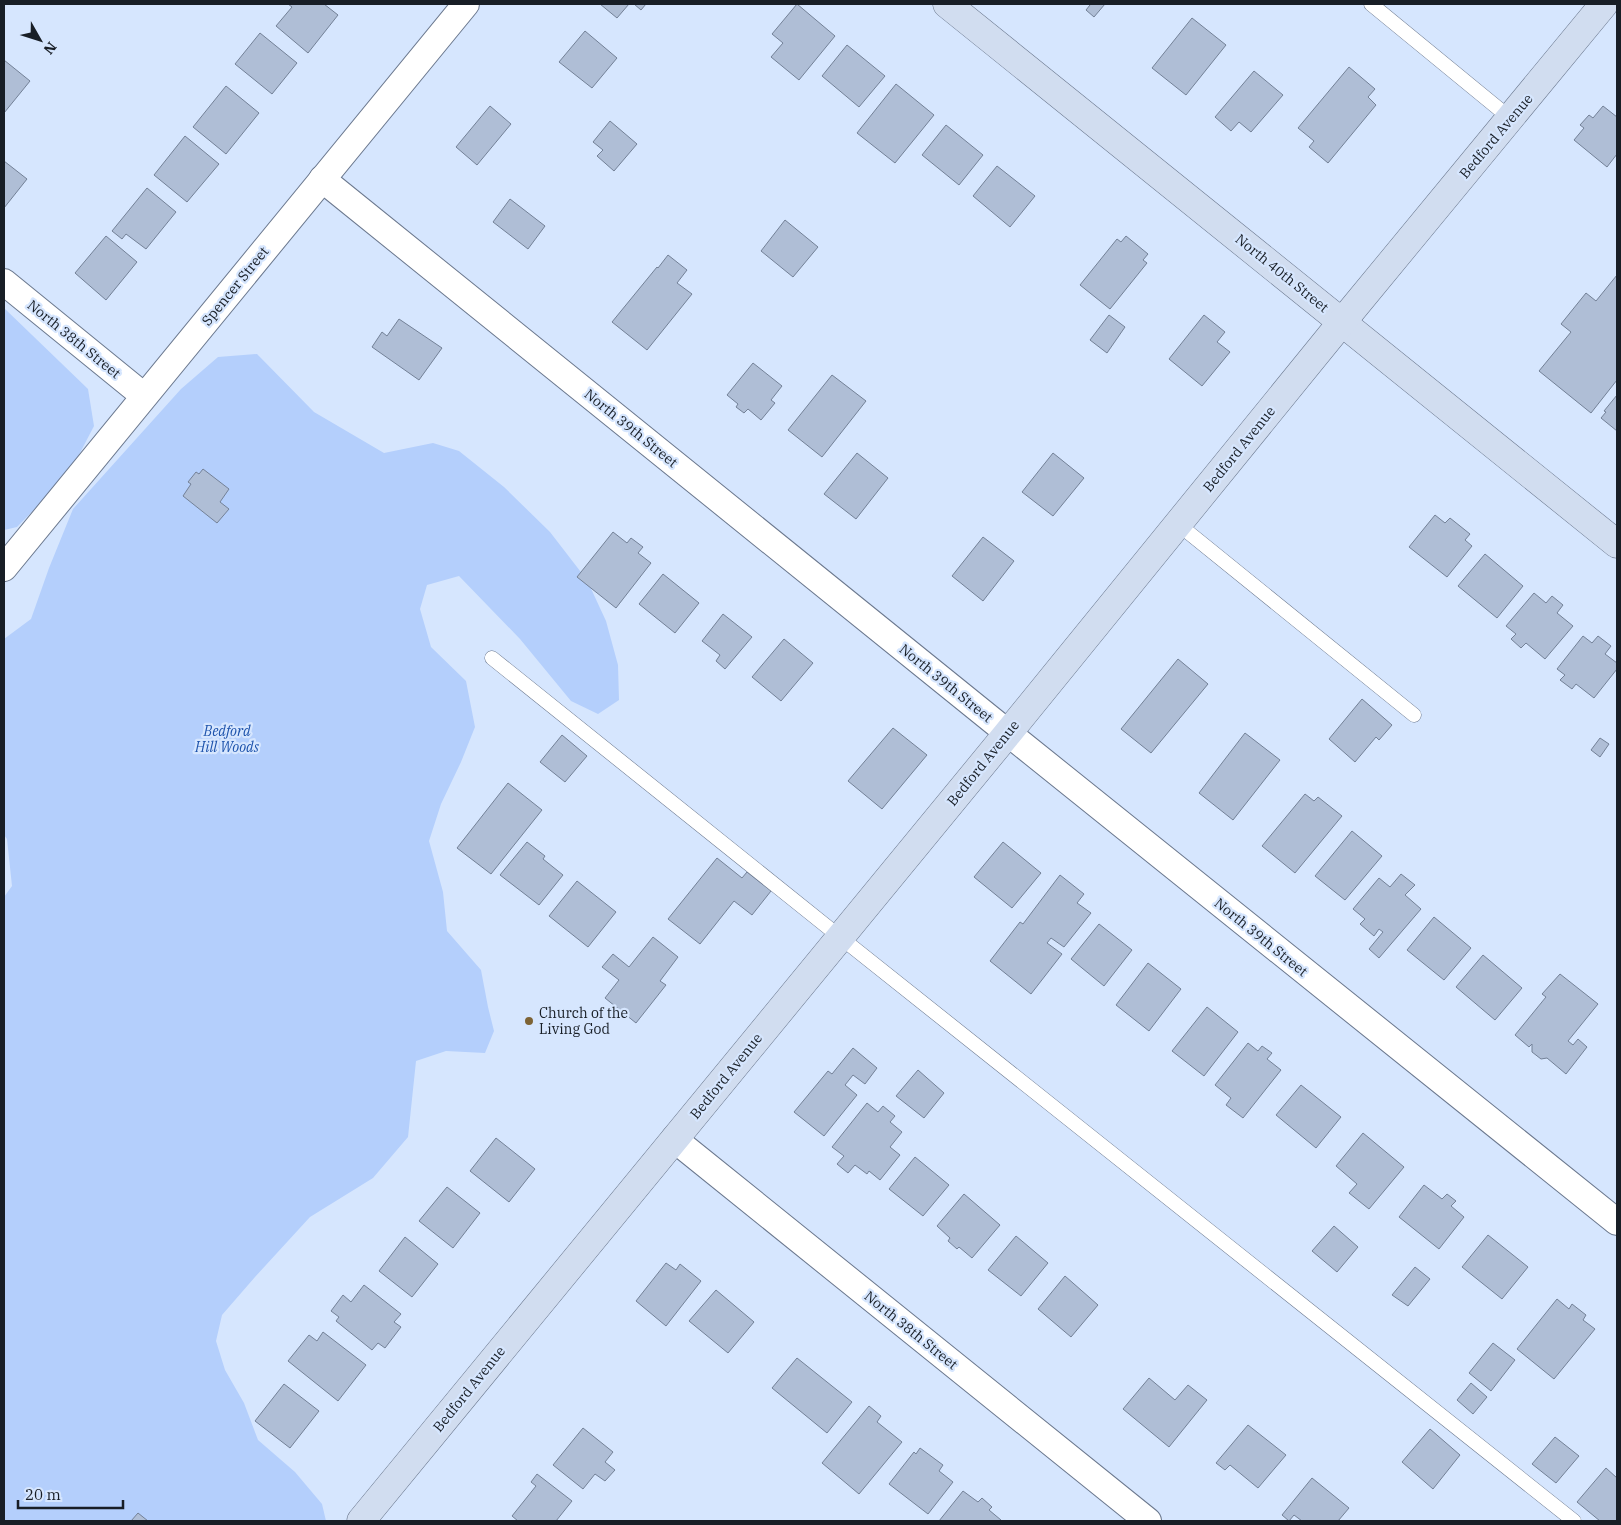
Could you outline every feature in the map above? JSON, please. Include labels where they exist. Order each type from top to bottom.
[{"type":"street","name":"Spencer Street","points":[[4,568],[466,4]]},
{"type":"street","name":"North 40th Street","points":[[946,4],[1617,544]]},
{"type":"street","name":"Bedford Avenue","points":[[361,1521],[1604,4]]},
{"type":"street","name":"North 39th Street","points":[[322,179],[1617,1222]]},
{"type":"street","name":"North 38th Street","points":[[4,282],[144,396]]},
{"type":"street","name":"North 38th Street","points":[[674,1139],[1148,1521]]},
{"type":"lane","points":[[1371,4],[1510,118]]},
{"type":"lane","points":[[1178,524],[1414,715]]},
{"type":"lane","points":[[492,658],[1574,1521]]},
{"type":"green space","points":[[4,308],[88,389],[94,426],[69,474],[17,527],[4,530]]},
{"type":"green space","name":"Bedford Hill Woods","points":[[257,354],[314,412],[384,453],[433,443],[459,451],[504,487],[550,532],[587,580],[606,621],[618,665],[619,700],[598,714],[571,701],[520,639],[459,576],[427,585],[420,609],[431,647],[466,681],[475,727],[441,804],[429,841],[443,892],[447,931],[481,970],[494,1031],[485,1053],[446,1051],[416,1061],[408,1137],[373,1178],[310,1217],[222,1315],[216,1341],[225,1370],[244,1403],[258,1440],[295,1472],[322,1504],[326,1521],[4,1521],[4,897],[12,886],[7,839],[4,835],[4,639],[31,619],[73,509],[181,389],[218,357]]},
{"type":"building","points":[[288,4],[324,4],[338,15],[308,53],[276,26],[292,7]]},
{"type":"building","points":[[600,4],[629,4],[617,18]]},
{"type":"building","points":[[634,4],[646,4],[641,10]]},
{"type":"building","points":[[797,4],[835,36],[799,80],[771,57],[783,43],[772,34]]},
{"type":"building","points":[[1088,4],[1105,4],[1094,17],[1086,10],[1090,5]]},
{"type":"building","points":[[1192,18],[1226,45],[1186,95],[1152,68]]},
{"type":"building","points":[[585,31],[617,58],[592,88],[559,62]]},
{"type":"building","points":[[260,33],[297,63],[272,94],[235,64]]},
{"type":"building","points":[[847,45],[885,76],[859,107],[822,76]]},
{"type":"building","points":[[4,60],[30,81],[4,113]]},
{"type":"building","points":[[1349,67],[1375,89],[1368,97],[1376,105],[1328,163],[1309,147],[1314,141],[1298,128]]},
{"type":"building","points":[[1254,71],[1283,95],[1251,132],[1239,122],[1231,131],[1215,117]]},
{"type":"building","points":[[896,84],[934,115],[895,163],[857,133]]},
{"type":"building","points":[[226,86],[259,113],[226,154],[193,127]]},
{"type":"building","points":[[490,106],[511,124],[477,165],[456,147]]},
{"type":"building","points":[[1603,106],[1617,117],[1617,154],[1607,167],[1574,140],[1584,128],[1580,125],[1589,115],[1593,118]]},
{"type":"building","points":[[610,121],[637,144],[614,171],[597,156],[603,150],[593,142]]},
{"type":"building","points":[[946,125],[983,155],[959,185],[922,155]]},
{"type":"building","points":[[185,136],[219,164],[187,202],[154,175]]},
{"type":"building","points":[[4,161],[27,179],[4,208]]},
{"type":"building","points":[[997,166],[1035,196],[1010,227],[973,196]]},
{"type":"building","points":[[147,188],[176,212],[146,249],[126,234],[122,239],[112,231]]},
{"type":"building","points":[[510,199],[545,226],[528,249],[493,222]]},
{"type":"building","points":[[785,220],[818,247],[793,277],[761,251]]},
{"type":"building","points":[[106,236],[137,262],[106,300],[75,273]]},
{"type":"building","points":[[1126,236],[1148,254],[1143,260],[1147,263],[1110,309],[1080,285],[1117,239],[1121,242]]},
{"type":"building","points":[[668,255],[687,270],[677,283],[692,294],[647,350],[612,322]]},
{"type":"building","points":[[1617,275],[1617,380],[1591,413],[1539,371],[1571,332],[1561,324],[1586,293],[1596,301]]},
{"type":"building","points":[[1109,315],[1125,327],[1107,353],[1090,340]]},
{"type":"building","points":[[1204,315],[1225,332],[1217,342],[1230,352],[1202,386],[1169,359]]},
{"type":"building","points":[[399,319],[442,348],[419,380],[372,347],[382,332],[387,336]]},
{"type":"building","points":[[753,363],[782,386],[771,400],[775,403],[761,420],[748,409],[744,413],[736,407],[738,404],[727,395]]},
{"type":"building","points":[[832,375],[866,401],[822,457],[788,430]]},
{"type":"building","points":[[1617,395],[1617,431],[1601,418],[1606,412],[1604,411]]},
{"type":"building","points":[[857,453],[888,478],[856,519],[824,494]]},
{"type":"building","points":[[1053,453],[1084,478],[1053,516],[1022,492]]},
{"type":"building","points":[[203,469],[229,489],[220,502],[229,509],[217,523],[183,496],[191,484],[188,482],[196,472],[199,474]]},
{"type":"building","points":[[1435,515],[1445,523],[1450,518],[1470,534],[1465,540],[1472,546],[1447,577],[1409,547]]},
{"type":"building","points":[[613,532],[627,543],[631,538],[643,547],[638,553],[651,563],[616,608],[577,577]]},
{"type":"building","points":[[983,537],[1014,561],[983,601],[952,576]]},
{"type":"building","points":[[1485,554],[1523,586],[1497,618],[1458,586]]},
{"type":"building","points":[[663,574],[699,603],[675,633],[639,604]]},
{"type":"building","points":[[1534,593],[1546,603],[1552,596],[1563,605],[1557,613],[1573,626],[1545,659],[1526,643],[1521,648],[1511,639],[1516,634],[1506,626]]},
{"type":"building","points":[[723,614],[752,637],[725,669],[716,661],[720,655],[702,641]]},
{"type":"building","points":[[1583,636],[1592,643],[1598,636],[1611,646],[1605,654],[1617,663],[1617,669],[1594,698],[1576,684],[1572,689],[1560,680],[1565,675],[1557,669]]},
{"type":"building","points":[[784,639],[813,663],[781,701],[752,677]]},
{"type":"building","points":[[1178,659],[1208,684],[1151,753],[1121,729]]},
{"type":"building","points":[[1362,699],[1392,725],[1379,740],[1376,737],[1355,762],[1329,739]]},
{"type":"building","points":[[893,728],[927,755],[882,809],[848,781]]},
{"type":"building","points":[[1245,733],[1280,760],[1233,820],[1199,793]]},
{"type":"building","points":[[562,735],[587,756],[565,782],[540,762]]},
{"type":"building","points":[[1600,738],[1609,744],[1600,757],[1591,750]]},
{"type":"building","points":[[508,783],[542,810],[491,874],[457,848]]},
{"type":"building","points":[[1305,794],[1314,801],[1318,797],[1342,816],[1295,873],[1262,846]]},
{"type":"building","points":[[1352,831],[1382,856],[1345,900],[1315,876]]},
{"type":"building","points":[[527,842],[545,856],[543,859],[563,875],[539,905],[500,875]]},
{"type":"building","points":[[1003,842],[1041,873],[1012,908],[974,877]]},
{"type":"building","points":[[717,858],[742,878],[747,872],[771,891],[752,915],[734,901],[700,944],[668,919]]},
{"type":"building","points":[[1401,874],[1415,885],[1405,895],[1421,909],[1379,958],[1369,949],[1383,932],[1379,929],[1374,936],[1360,924],[1365,919],[1353,909],[1379,878],[1390,887]]},
{"type":"building","points":[[1060,875],[1084,894],[1077,903],[1091,913],[1064,947],[1051,938],[1047,943],[1062,954],[1031,994],[990,961],[1020,922],[1023,924]]},
{"type":"building","points":[[577,881],[616,912],[588,947],[549,916]]},
{"type":"building","points":[[1434,917],[1471,948],[1444,980],[1407,950]]},
{"type":"building","points":[[1099,924],[1132,950],[1104,986],[1071,959]]},
{"type":"building","points":[[653,937],[678,957],[660,981],[666,985],[636,1023],[605,998],[619,980],[602,967],[613,954],[629,967]]},
{"type":"building","points":[[1483,955],[1522,988],[1495,1020],[1456,987]]},
{"type":"building","points":[[1148,963],[1181,989],[1149,1031],[1116,1005]]},
{"type":"building","points":[[1560,974],[1598,1004],[1568,1041],[1573,1045],[1578,1039],[1587,1047],[1566,1074],[1547,1058],[1541,1059],[1532,1052],[1532,1044],[1529,1047],[1515,1035],[1546,997],[1542,994]]},
{"type":"building","points":[[1207,1007],[1238,1032],[1204,1076],[1172,1051]]},
{"type":"building","points":[[1248,1043],[1258,1051],[1262,1046],[1272,1053],[1267,1059],[1281,1070],[1243,1118],[1226,1105],[1231,1098],[1215,1085]]},
{"type":"building","points":[[853,1048],[877,1068],[865,1084],[853,1075],[845,1085],[857,1095],[824,1136],[794,1112],[828,1071],[832,1074]]},
{"type":"building","points":[[918,1070],[944,1093],[924,1118],[896,1096]]},
{"type":"building","points":[[1301,1085],[1341,1117],[1316,1148],[1276,1115]]},
{"type":"building","points":[[867,1103],[878,1112],[883,1106],[895,1116],[890,1122],[902,1132],[890,1147],[900,1155],[880,1180],[869,1171],[867,1174],[855,1165],[848,1173],[837,1164],[844,1156],[832,1147]]},
{"type":"building","points":[[1363,1133],[1404,1167],[1369,1209],[1349,1193],[1357,1184],[1336,1166]]},
{"type":"building","points":[[496,1138],[535,1169],[509,1202],[470,1171]]},
{"type":"building","points":[[915,1157],[949,1185],[923,1216],[889,1189]]},
{"type":"building","points":[[1424,1185],[1442,1199],[1447,1194],[1456,1201],[1451,1206],[1464,1217],[1439,1249],[1399,1217]]},
{"type":"building","points":[[447,1187],[480,1213],[453,1248],[419,1221]]},
{"type":"building","points":[[964,1194],[1000,1225],[972,1258],[948,1241],[950,1238],[937,1226]]},
{"type":"building","points":[[1334,1226],[1358,1247],[1337,1272],[1312,1251]]},
{"type":"building","points":[[1488,1235],[1528,1267],[1502,1299],[1462,1267]]},
{"type":"building","points":[[1016,1236],[1048,1263],[1021,1296],[988,1270]]},
{"type":"building","points":[[405,1237],[438,1264],[412,1297],[379,1271]]},
{"type":"building","points":[[666,1263],[676,1270],[680,1264],[701,1281],[666,1326],[636,1301]]},
{"type":"building","points":[[1415,1267],[1430,1279],[1408,1306],[1392,1295]]},
{"type":"building","points":[[1065,1276],[1098,1305],[1071,1337],[1038,1309]]},
{"type":"building","points":[[364,1285],[401,1314],[394,1322],[401,1327],[385,1348],[378,1343],[372,1350],[336,1321],[339,1317],[331,1311],[343,1295],[351,1302]]},
{"type":"building","points":[[716,1290],[754,1322],[728,1353],[689,1321]]},
{"type":"building","points":[[1557,1299],[1569,1309],[1572,1304],[1586,1315],[1583,1320],[1595,1329],[1554,1379],[1517,1349]]},
{"type":"building","points":[[323,1332],[366,1365],[338,1401],[288,1361],[309,1335],[317,1341]]},
{"type":"building","points":[[1493,1343],[1515,1360],[1491,1391],[1469,1373]]},
{"type":"building","points":[[797,1358],[852,1402],[827,1433],[772,1388]]},
{"type":"building","points":[[1149,1378],[1175,1400],[1188,1385],[1207,1400],[1169,1447],[1123,1409]]},
{"type":"building","points":[[1471,1383],[1487,1397],[1473,1414],[1457,1400]]},
{"type":"building","points":[[284,1384],[319,1411],[290,1448],[255,1421]]},
{"type":"building","points":[[869,1406],[881,1416],[877,1422],[902,1442],[859,1494],[822,1463]]},
{"type":"building","points":[[1248,1425],[1286,1455],[1258,1488],[1230,1465],[1225,1470],[1216,1463]]},
{"type":"building","points":[[583,1428],[613,1452],[605,1462],[615,1470],[605,1481],[595,1474],[583,1489],[553,1465]]},
{"type":"building","points":[[1430,1429],[1460,1455],[1433,1489],[1402,1462]]},
{"type":"building","points":[[1555,1437],[1579,1456],[1556,1483],[1532,1464]]},
{"type":"building","points":[[920,1448],[943,1465],[939,1471],[953,1482],[928,1514],[889,1484],[914,1452],[916,1454]]},
{"type":"building","points":[[1606,1468],[1617,1478],[1617,1521],[1600,1521],[1577,1502]]},
{"type":"building","points":[[537,1474],[572,1501],[556,1521],[518,1521],[512,1516],[536,1486],[531,1482]]},
{"type":"building","points":[[1312,1478],[1349,1508],[1338,1521],[1302,1521],[1294,1515],[1289,1521],[1282,1515]]},
{"type":"building","points":[[963,1491],[978,1502],[982,1498],[992,1507],[989,1510],[1001,1520],[939,1521]]},
{"type":"building","points":[[138,1513],[148,1521],[131,1521]]},
{"type":"place","name":"Church of the Living God","points":[[529,1021]]}]
